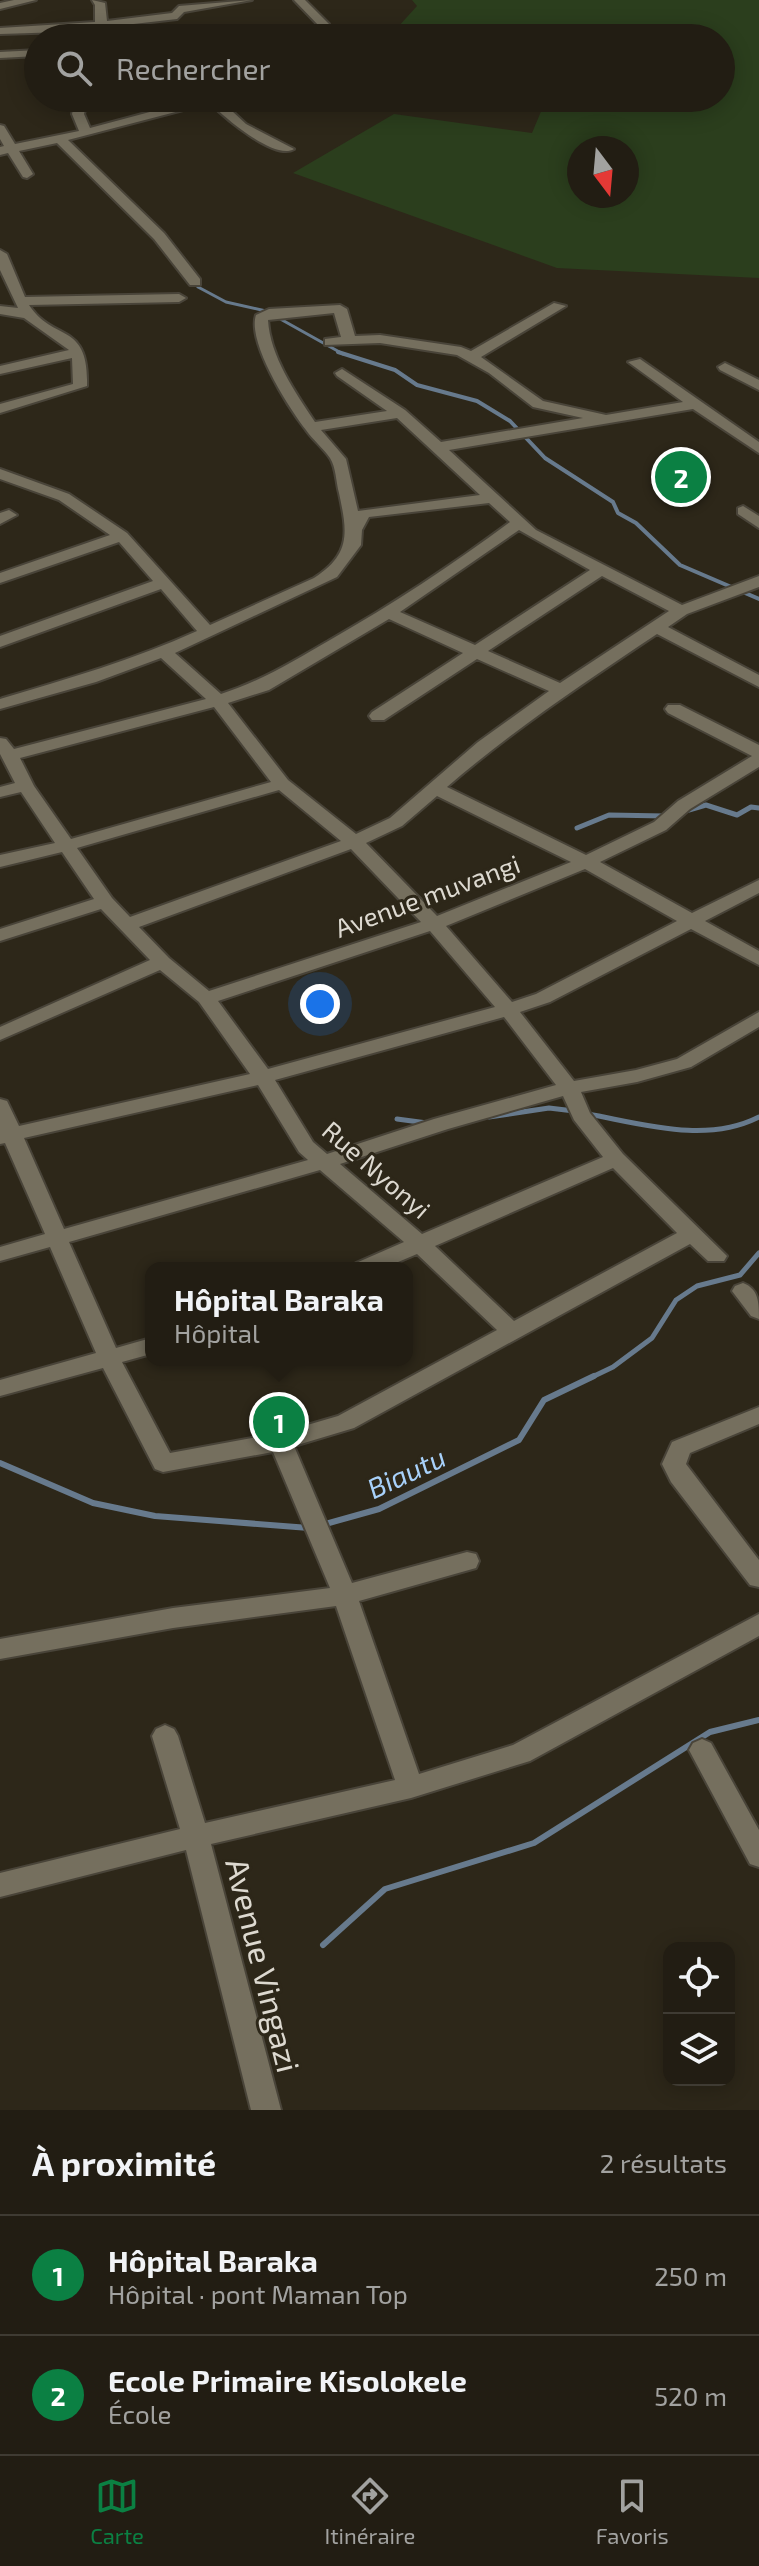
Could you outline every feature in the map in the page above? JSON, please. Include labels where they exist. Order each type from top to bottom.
[{"type":"street","points":[[0,6],[31,0]]},
{"type":"street","points":[[97,0],[101,5],[101,24]]},
{"type":"street","points":[[109,24],[177,16],[179,9],[247,0]]},
{"type":"street","points":[[299,0],[323,24]]},
{"type":"street","points":[[0,31],[24,32]]},
{"type":"street","points":[[0,55],[24,54]]},
{"type":"street","points":[[78,112],[86,133]]},
{"type":"street","points":[[5,150],[164,112]]},
{"type":"street","points":[[226,112],[242,127],[288,149]]},
{"type":"street","points":[[0,129],[5,150],[27,174]]},
{"type":"street","points":[[60,139],[159,236],[195,282]]},
{"type":"street","points":[[0,254],[3,270],[25,308],[68,337],[81,368],[80,386],[0,409]]},
{"type":"street","points":[[0,310],[179,298]]},
{"type":"street","points":[[473,356],[559,306]]},
{"type":"street","points":[[0,704],[90,678],[164,652],[331,574],[353,545],[354,530],[339,459],[311,427],[290,395],[262,338],[261,318],[269,313],[340,309],[349,341]]},
{"type":"street","points":[[330,342],[416,342],[461,351],[473,356],[538,404],[602,418]]},
{"type":"street","points":[[0,370],[75,353]]},
{"type":"street","points":[[635,362],[759,449]]},
{"type":"street","points":[[725,367],[759,386]]},
{"type":"street","points":[[342,373],[400,413],[531,533],[681,611]]},
{"type":"street","points":[[440,449],[449,444],[694,405]]},
{"type":"street","points":[[311,427],[400,413]]},
{"type":"street","points":[[0,474],[64,497],[122,536],[207,632]]},
{"type":"street","points":[[354,530],[359,516],[365,513],[491,498]]},
{"type":"street","points":[[743,511],[759,523]]},
{"type":"street","points":[[5,749],[218,701],[263,686],[388,613],[461,566],[519,523]]},
{"type":"street","points":[[0,578],[122,536]]},
{"type":"street","points":[[378,716],[601,570]]},
{"type":"street","points":[[127,925],[354,842],[396,822],[484,746],[561,690],[681,611],[759,581]]},
{"type":"street","points":[[0,642],[163,583]]},
{"type":"street","points":[[388,613],[561,690]]},
{"type":"street","points":[[657,627],[759,682]]},
{"type":"street","points":[[164,652],[218,701],[282,784],[354,842],[434,924],[508,1010],[569,1088],[579,1112],[616,1159],[716,1256]]},
{"type":"street","points":[[674,709],[759,752]]},
{"type":"street","name":"Rue Nyonyi","points":[[5,749],[25,786],[105,902],[162,962],[206,998],[263,1077],[306,1147],[421,1245],[511,1331]]},
{"type":"street","name":"Avenue muvangi","points":[[206,998],[434,924],[586,862],[660,826],[684,805],[759,759]]},
{"type":"street","points":[[0,861],[66,846],[282,784]]},
{"type":"street","points":[[0,792],[25,786]]},
{"type":"street","points":[[437,789],[586,862],[759,959]]},
{"type":"street","points":[[6,1135],[263,1077],[508,1010],[543,998],[759,886]]},
{"type":"street","points":[[0,935],[105,902]]},
{"type":"street","points":[[0,1034],[162,962]]},
{"type":"street","points":[[0,1254],[325,1162],[441,1124],[569,1088],[637,1076],[684,1063],[759,1018]]},
{"type":"street","points":[[0,1106],[6,1135],[109,1358],[163,1463],[280,1442],[346,1422],[692,1234]]},
{"type":"street","points":[[379,1262],[616,1159]]},
{"type":"street","points":[[743,1291],[759,1311]]},
{"type":"street","points":[[0,1388],[145,1348]]},
{"type":"street","points":[[759,1415],[680,1448],[674,1464],[679,1476],[759,1578]]},
{"type":"street","points":[[280,1442],[345,1595],[411,1787]]},
{"type":"street","points":[[0,1649],[173,1618],[345,1595],[467,1561]]},
{"type":"street","points":[[0,1885],[411,1787],[521,1753],[759,1624]]},
{"type":"street","name":"Avenue Vingazi","points":[[165,1736],[196,1836],[266,2110]]},
{"type":"street","points":[[702,1750],[759,1856]]},
{"type":"green space","points":[[412,0],[759,0],[759,278],[557,268],[293,173],[394,114],[532,133],[541,112],[735,112],[735,24],[401,24],[417,6]]},
{"type":"waterway","points":[[198,287],[226,302],[266,311],[341,353]]},
{"type":"waterway","points":[[341,353],[395,370],[417,385],[477,401],[510,421],[545,458],[613,502],[618,513],[636,523],[680,565],[759,599]]},
{"type":"waterway","points":[[682,812],[706,805],[737,815],[751,807],[759,808]]},
{"type":"waterway","points":[[577,828],[609,815],[665,816]]},
{"type":"waterway","points":[[489,1117],[549,1108],[574,1111]]},
{"type":"waterway","points":[[588,1114],[696,1131],[739,1125],[759,1117]]},
{"type":"waterway","points":[[397,1119],[427,1123]]},
{"type":"waterway","name":"Biautu","points":[[590,1378],[613,1367],[652,1338],[676,1300],[697,1286],[740,1275],[759,1253]]},
{"type":"waterway","name":"Biautu","points":[[322,1525],[379,1509],[519,1440],[544,1400],[594,1376]]},
{"type":"waterway","name":"Biautu","points":[[0,1463],[93,1503],[155,1516],[309,1528]]},
{"type":"waterway","points":[[323,1945],[385,1889],[534,1843],[710,1732],[759,1720]]},
{"type":"place","name":"Ecole Primaire Kisolokele","points":[[681,477]]},
{"type":"place","name":"Hôpital Baraka","points":[[279,1422]]}]
